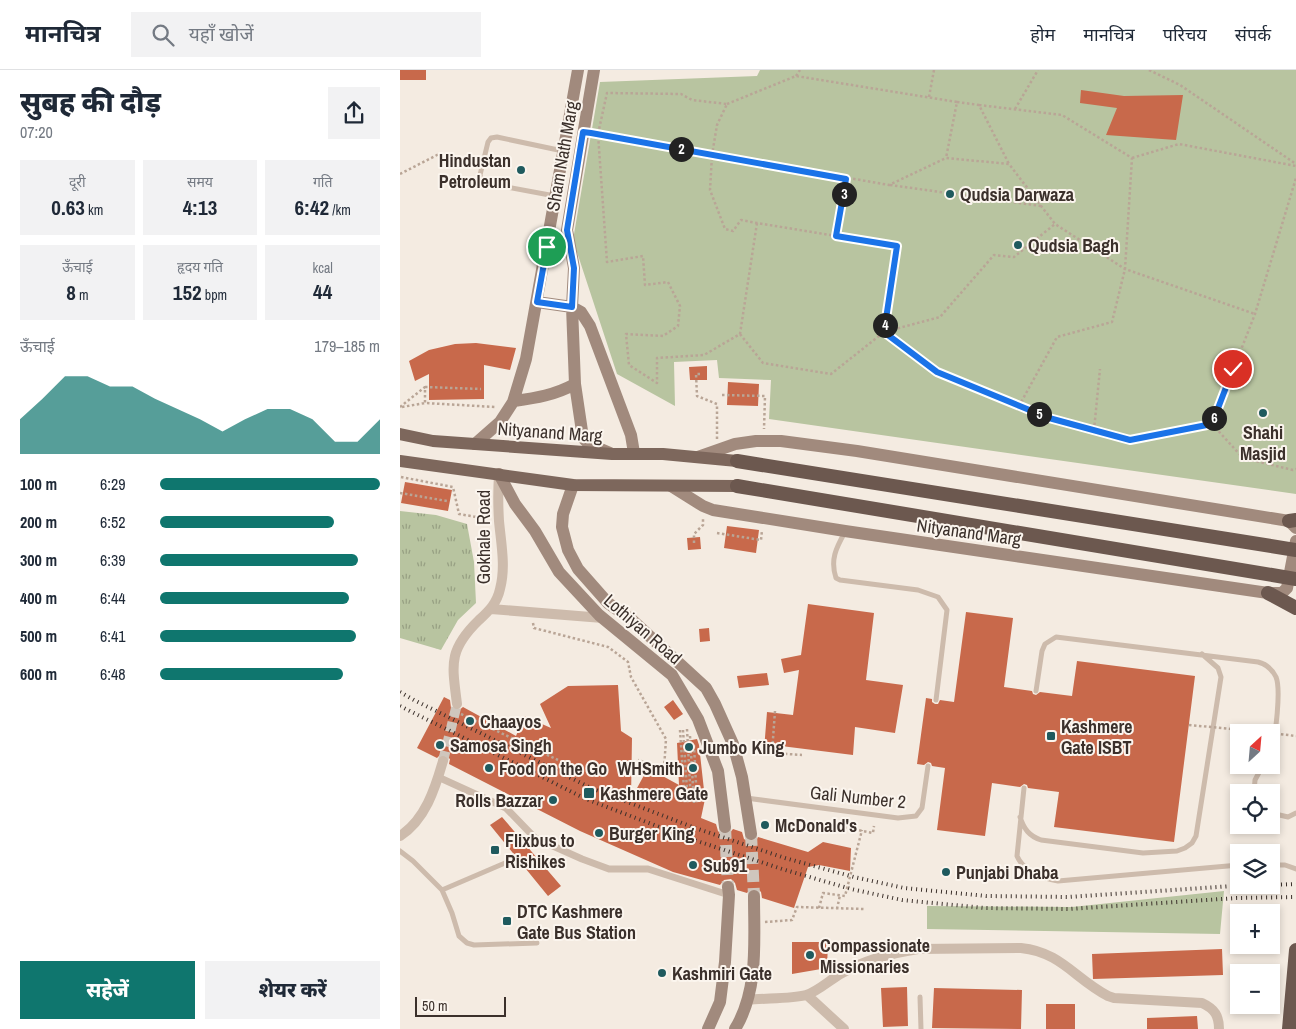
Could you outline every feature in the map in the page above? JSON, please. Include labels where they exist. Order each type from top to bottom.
[{"type":"highway","points":[[737,461],[1296,550]]},
{"type":"highway","points":[[737,486],[1296,578]]},
{"type":"highway","points":[[1268,593],[1296,608]]},
{"type":"highway","points":[[1289,1029],[1296,950]]},
{"type":"main road","name":"Sham Nath Marg","points":[[511,404],[526,359],[578,70]]},
{"type":"main road","name":"Sham Nath Marg","points":[[594,70],[567,230],[574,268],[572,307],[575,384],[583,438],[589,444],[612,454]]},
{"type":"main road","points":[[537,302],[572,307],[582,312],[590,326],[631,435],[634,453]]},
{"type":"main road","points":[[475,444],[500,422],[511,404],[540,398],[562,391],[575,384]]},
{"type":"main road","name":"Nityanand Marg","points":[[400,434],[433,441],[737,461]]},
{"type":"main road","name":"Nityanand Marg","points":[[698,458],[735,444],[781,441],[857,451],[1294,523]]},
{"type":"main road","points":[[400,461],[573,485],[737,486]]},
{"type":"main road","name":"Lothiyan Road","points":[[499,474],[515,504],[535,531],[559,572],[575,591],[603,618],[672,675],[698,719],[718,771],[726,827]]},
{"type":"main road","name":"Lothiyan Road","points":[[573,485],[563,514],[562,527],[568,550],[578,569],[608,602],[632,620],[706,688],[733,744],[742,777],[751,834]]},
{"type":"main road","name":"Nityanand Marg","points":[[672,486],[703,506],[713,510],[1268,593]]},
{"type":"main road","points":[[1268,593],[1282,593],[1287,588],[1296,541]]},
{"type":"main road","points":[[708,1029],[720,1002],[725,962],[729,891]]},
{"type":"main road","points":[[736,1029],[744,1015],[754,963],[754,896]]},
{"type":"street","name":"Gokhale Road","points":[[456,707],[453,674],[454,657],[457,647],[491,609],[497,600],[502,584],[499,474]]},
{"type":"street","points":[[491,609],[603,618]]},
{"type":"street","points":[[400,836],[413,827],[420,819],[443,761]]},
{"type":"street","points":[[438,777],[506,808],[535,838],[582,859],[609,869],[648,869],[729,891]]},
{"type":"street","points":[[748,1000],[806,995],[842,973],[871,960],[906,951],[918,949],[1021,948],[1033,949],[1056,959],[1108,996],[1114,998],[1202,1003],[1210,1006],[1218,1016],[1219,1029]]},
{"type":"street","points":[[806,995],[844,1029]]},
{"type":"lane","points":[[556,196],[485,182],[482,181],[480,175],[488,142],[491,138],[497,137],[564,152]]},
{"type":"lane","points":[[845,531],[833,556],[832,562],[836,578],[918,590],[938,597],[947,610],[936,700]]},
{"type":"lane","points":[[1036,691],[1042,650],[1045,644],[1056,637],[1061,636],[1202,654],[1258,662],[1264,664],[1272,671],[1278,683],[1276,724]]},
{"type":"lane","points":[[1020,817],[1030,836],[1041,840],[1143,853],[1177,851],[1192,843],[1196,836],[1221,677],[1218,668],[1202,654]]},
{"type":"lane","name":"Gali Number 2","points":[[745,798],[909,818],[916,816],[922,808],[928,766]]},
{"type":"lane","points":[[1024,788],[1017,856],[1020,863],[1034,874],[1058,881],[1230,866]]},
{"type":"lane","points":[[1280,815],[1288,816],[1296,813]]},
{"type":"lane","points":[[400,851],[413,861],[442,890],[459,936],[468,944],[537,943]]},
{"type":"lane","points":[[442,890],[505,863]]},
{"type":"lane","points":[[1280,866],[1296,869]]},
{"type":"lane","points":[[920,997],[921,1029]]},
{"type":"path","points":[[796,76],[800,70]]},
{"type":"path","points":[[929,97],[934,70]]},
{"type":"path","points":[[1015,109],[1038,70]]},
{"type":"path","points":[[1149,70],[1180,85],[1296,165]]},
{"type":"path","points":[[740,334],[704,355],[658,358],[657,383],[629,365],[626,334],[663,336],[678,326],[680,306],[668,282],[645,285],[643,256],[608,262],[598,134],[607,93],[681,94],[692,100],[727,104],[796,76],[957,102],[1062,115],[1132,158],[1179,144],[1296,165]]},
{"type":"path","points":[[946,158],[957,102]]},
{"type":"path","points":[[727,104],[717,125],[712,154],[710,190],[725,229],[733,231],[741,220],[897,246],[884,332]]},
{"type":"path","points":[[979,105],[1009,164],[1055,224],[1125,269],[1255,314]]},
{"type":"path","points":[[583,132],[846,179],[1041,206]]},
{"type":"path","points":[[400,174],[439,154]]},
{"type":"path","points":[[889,185],[946,158],[1009,164]]},
{"type":"path","points":[[1019,406],[1057,337],[1112,322],[1125,269],[1132,158]]},
{"type":"path","points":[[1212,424],[1255,314],[1296,178]]},
{"type":"path","points":[[836,236],[846,179]]},
{"type":"path","points":[[757,223],[740,334],[763,363],[831,374],[884,332],[940,317],[994,256],[1014,257],[1055,224]]},
{"type":"path","points":[[884,332],[937,372],[1049,418],[1130,440],[1212,424]]},
{"type":"path","points":[[1094,430],[1100,369]]},
{"type":"path","points":[[700,374],[696,374],[697,396],[717,404],[716,451]]},
{"type":"path","points":[[425,387],[425,403]]},
{"type":"path","points":[[400,407],[425,387],[481,389]]},
{"type":"path","points":[[722,395],[765,396],[764,441]]},
{"type":"path","points":[[400,407],[425,403],[511,404]]},
{"type":"path","points":[[1212,424],[1244,458],[1296,469]]},
{"type":"path","points":[[401,477],[453,487],[459,514],[499,522]]},
{"type":"path","points":[[400,492],[447,501]]},
{"type":"path","points":[[694,544],[694,534],[704,525],[703,506]]},
{"type":"path","points":[[717,533],[761,540],[764,518]]},
{"type":"path","points":[[532,612],[534,628],[608,647],[628,662],[631,677],[666,739],[664,769],[638,760]]},
{"type":"path","points":[[456,707],[558,760]]},
{"type":"path","points":[[776,711],[772,753],[802,755]]},
{"type":"path","points":[[1189,724],[1230,728]]},
{"type":"path","points":[[691,804],[687,730],[691,804]]},
{"type":"path","points":[[1280,734],[1296,736]]},
{"type":"path","points":[[777,821],[804,828],[814,822],[873,832],[874,826]]},
{"type":"path","points":[[819,908],[823,893],[845,896],[862,830]]},
{"type":"path","points":[[851,848],[857,849]]},
{"type":"path","points":[[838,908],[840,895]]},
{"type":"path","points":[[754,923],[792,920],[797,907],[864,910]]},
{"type":"green space","points":[[760,70],[1296,70],[1296,494],[769,419],[771,380],[719,378],[717,360],[674,362],[675,406],[617,374],[573,240],[600,82],[757,76]]},
{"type":"green space","points":[[400,511],[436,515],[467,524],[474,562],[476,603],[458,620],[441,650],[400,638]]},
{"type":"green space","points":[[1224,891],[1220,934],[927,929],[927,906],[1072,907]]},
{"type":"building","points":[[400,70],[426,70],[426,80],[400,80]]},
{"type":"building","points":[[1081,90],[1124,96],[1183,95],[1176,140],[1106,135],[1117,108],[1080,103]]},
{"type":"building","points":[[476,343],[516,348],[510,370],[484,365],[484,399],[429,400],[429,374],[415,381],[409,361],[429,350],[455,344]]},
{"type":"building","points":[[707,366],[707,380],[690,380],[689,367]]},
{"type":"building","points":[[728,382],[759,384],[758,406],[727,405]]},
{"type":"building","points":[[405,482],[452,490],[448,511],[401,503]]},
{"type":"building","points":[[727,526],[759,530],[756,553],[724,548]]},
{"type":"building","points":[[700,537],[701,549],[688,550],[687,538]]},
{"type":"building","points":[[808,604],[874,613],[866,680],[903,685],[895,733],[855,727],[853,755],[781,746],[781,752],[764,750],[767,712],[793,715],[799,670],[784,673],[781,659],[801,655]]},
{"type":"building","points":[[966,612],[1013,618],[1004,687],[1032,691],[1036,695],[1040,692],[1072,696],[1077,661],[1195,676],[1174,842],[1054,827],[1059,792],[1028,788],[1024,784],[1020,787],[992,783],[985,836],[937,830],[945,768],[932,766],[928,762],[924,765],[917,764],[926,698],[932,699],[932,702],[935,704],[938,704],[940,700],[954,702]]},
{"type":"building","points":[[709,628],[710,641],[700,642],[699,629]]},
{"type":"building","points":[[767,673],[769,685],[739,688],[737,676]]},
{"type":"building","name":"Kashmere Gate","points":[[618,685],[621,731],[632,738],[631,799],[648,768],[679,785],[677,743],[697,739],[705,799],[701,818],[716,824],[718,831],[722,835],[729,834],[733,829],[742,832],[744,839],[749,842],[756,841],[758,837],[808,852],[823,842],[851,848],[850,871],[819,865],[808,867],[794,908],[762,898],[761,892],[758,889],[750,889],[747,893],[737,890],[735,883],[731,879],[724,880],[720,885],[673,872],[580,831],[449,764],[450,759],[445,755],[441,754],[437,758],[417,748],[444,697],[450,700],[451,708],[454,710],[458,711],[463,707],[516,736],[524,716],[551,728],[540,704],[568,686]]},
{"type":"building","points":[[673,700],[683,714],[674,720],[664,707]]},
{"type":"building","points":[[502,817],[561,886],[548,896],[490,825]]},
{"type":"building","name":"Compassionate Missionaries","points":[[792,942],[828,942],[827,968],[792,974]]},
{"type":"building","points":[[1222,949],[1223,975],[1093,979],[1092,954]]},
{"type":"building","points":[[907,987],[908,1026],[883,1027],[881,988]]},
{"type":"building","points":[[934,988],[1022,990],[1021,1029],[932,1028]]},
{"type":"building","points":[[1046,1004],[1075,1004],[1075,1029],[1046,1029]]},
{"type":"building","points":[[1197,1016],[1198,1029],[1147,1029],[1147,1018]]},
{"type":"tunnel","points":[[443,761],[457,704]]},
{"type":"tunnel","points":[[725,827],[728,887]]},
{"type":"tunnel","points":[[751,834],[754,896]]},
{"type":"railway","points":[[400,692],[591,788],[695,828],[785,858],[854,877],[904,888],[986,896],[1068,897],[1230,886]]},
{"type":"railway","points":[[400,706],[586,799],[691,839],[782,869],[851,889],[902,900],[985,908],[1069,909],[1237,898],[1296,897]]},
{"type":"railway","points":[[1280,885],[1296,884]]},
{"type":"place","name":"Hindustan Petroleum","points":[[521,170]]},
{"type":"place","name":"Qudsia Darwaza","points":[[950,194]]},
{"type":"place","name":"Qudsia Bagh","points":[[1018,245]]},
{"type":"place","name":"Shahi Masjid","points":[[1263,413]]},
{"type":"place","name":"Chaayos","points":[[470,721]]},
{"type":"place","name":"Kashmere Gate ISBT","points":[[1051,736]]},
{"type":"place","name":"Samosa Singh","points":[[440,745]]},
{"type":"place","name":"Jumbo King","points":[[689,747]]},
{"type":"place","name":"Food on the Go","points":[[489,768]]},
{"type":"place","name":"WHSmith","points":[[693,768]]},
{"type":"place","name":"Kashmere Gate","points":[[589,793]]},
{"type":"place","name":"Rolls Bazzar","points":[[553,800]]},
{"type":"place","name":"McDonald's","points":[[765,825]]},
{"type":"place","name":"Burger King","points":[[599,833]]},
{"type":"place","name":"Flixbus to Rishikes","points":[[495,850]]},
{"type":"place","name":"Sub91","points":[[693,865]]},
{"type":"place","name":"Punjabi Dhaba","points":[[946,872]]},
{"type":"place","name":"DTC Kashmere Gate Bus Station","points":[[507,921]]},
{"type":"place","name":"Compassionate Missionaries","points":[[810,955]]},
{"type":"place","name":"Kashmiri Gate","points":[[662,973]]},
{"type":"route","points":[[547,247],[537,302],[572,307],[574,268],[567,230],[583,132],[591,133],[846,179],[836,236],[897,246],[884,332],[937,372],[1049,418],[1130,440],[1212,424],[1233,369]]}]
